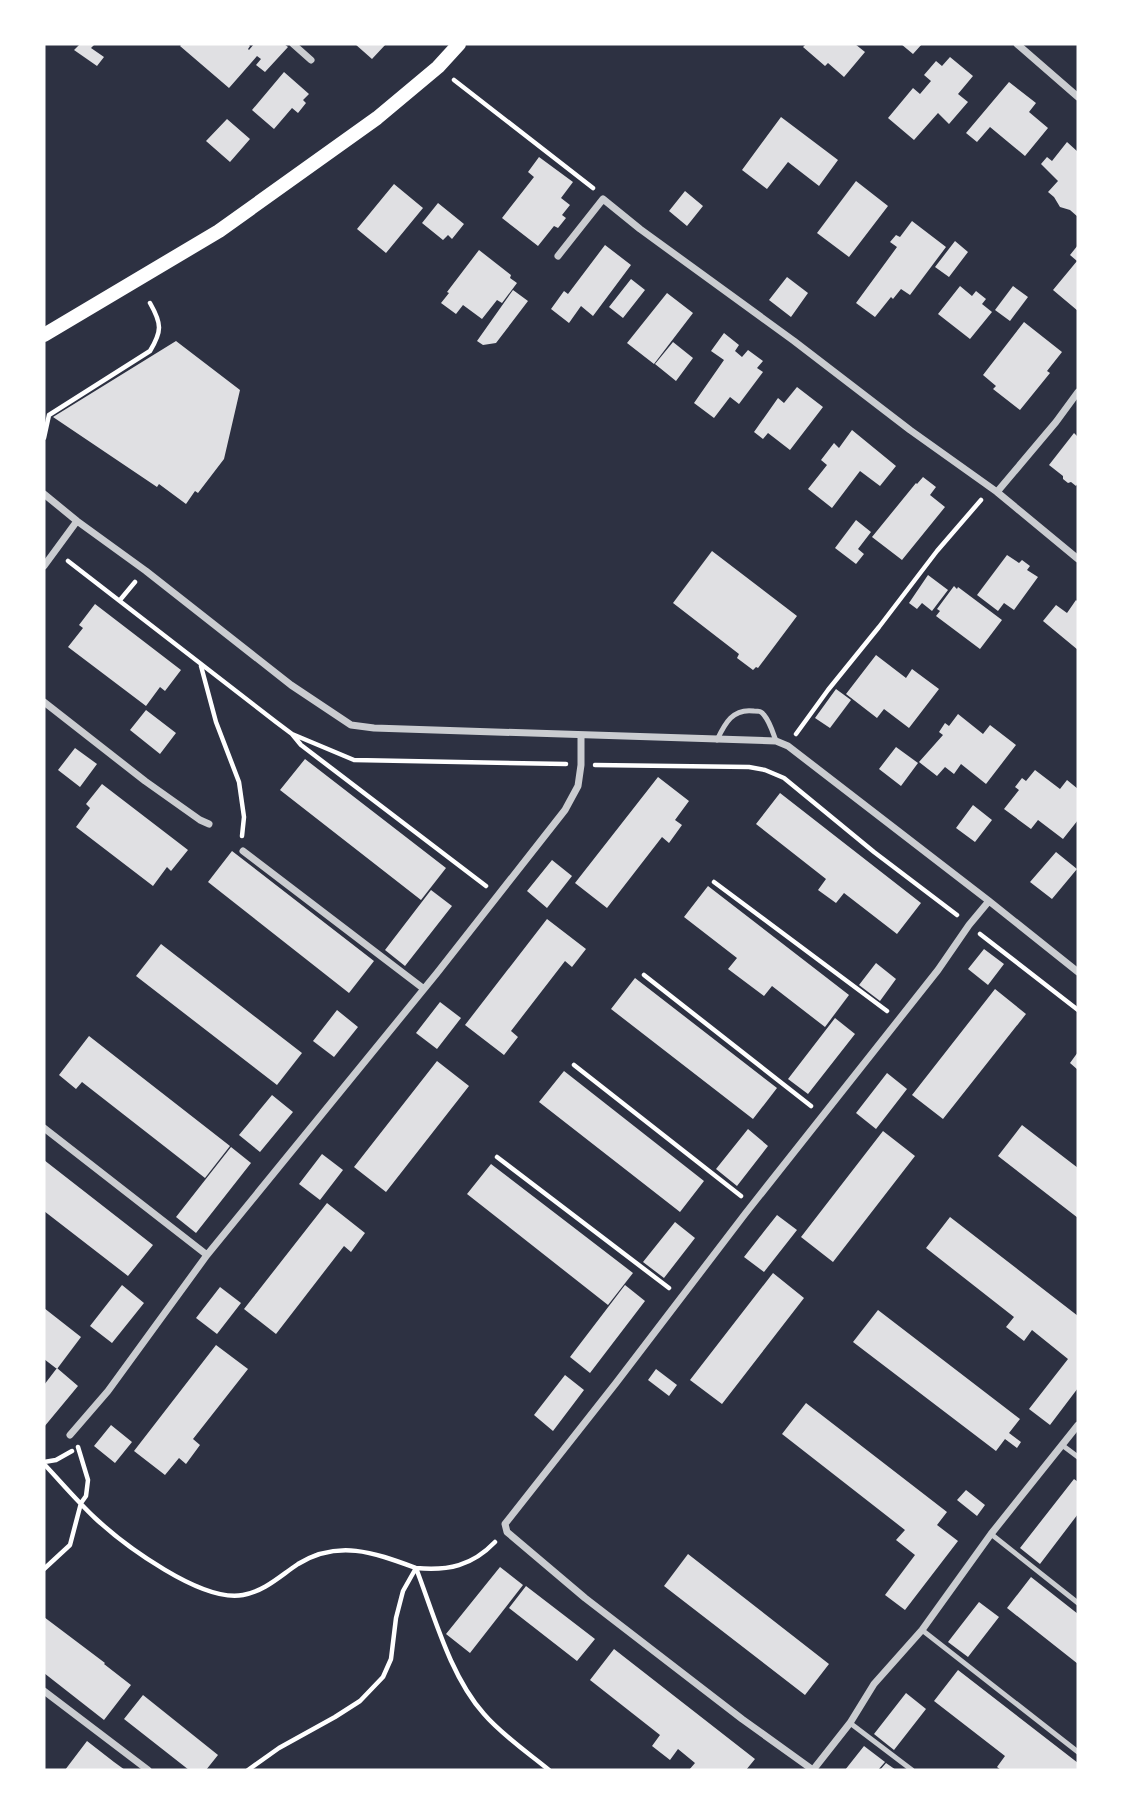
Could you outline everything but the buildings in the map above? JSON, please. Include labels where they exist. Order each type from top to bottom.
[{"type":"main road","points":[[44,335],[219,231],[377,118],[438,67],[459,44]]},
{"type":"street","points":[[293,44],[311,60]]},
{"type":"street","points":[[1017,44],[1078,97]]},
{"type":"street","points":[[558,256],[603,199],[910,430],[997,492],[1078,559]]},
{"type":"street","points":[[997,492],[1078,392]]},
{"type":"street","points":[[44,494],[146,570],[291,685],[351,725],[374,728],[776,741],[788,746],[1078,972]]},
{"type":"street","points":[[44,566],[77,521]]},
{"type":"street","points":[[44,702],[145,781],[209,824]]},
{"type":"street","points":[[70,1435],[107,1391],[207,1255],[424,989],[565,810],[578,786],[581,735]]},
{"type":"street","points":[[243,850],[424,989]]},
{"type":"street","points":[[989,901],[939,970],[752,1204],[609,1393],[505,1524],[507,1532],[536,1558],[741,1719],[813,1770],[850,1723],[874,1684],[922,1630],[991,1534],[1078,1425]]},
{"type":"street","points":[[44,1128],[207,1255]]},
{"type":"street","points":[[44,1690],[148,1770]]},
{"type":"lane","points":[[717,740],[725,724],[736,712],[746,710],[760,711],[765,716],[776,741]]},
{"type":"lane","points":[[1062,1445],[1078,1457]]},
{"type":"lane","points":[[991,1534],[1078,1603]]},
{"type":"lane","points":[[922,1630],[1078,1752]]},
{"type":"lane","points":[[850,1723],[912,1770]]},
{"type":"path","points":[[438,67],[589,185],[603,199]]},
{"type":"path","points":[[44,438],[49,415],[150,351],[159,337],[158,318],[150,303]]},
{"type":"path","points":[[788,746],[828,690],[937,551],[981,500],[997,492]]},
{"type":"path","points":[[55,551],[292,734],[354,760],[749,767],[784,778],[874,852],[1078,1010]]},
{"type":"path","points":[[120,600],[146,570]]},
{"type":"path","points":[[201,664],[216,722],[239,782],[244,817],[243,850]]},
{"type":"path","points":[[292,734],[301,746],[498,895]]},
{"type":"path","points":[[714,882],[899,1020]]},
{"type":"path","points":[[644,975],[824,1116]]},
{"type":"path","points":[[574,1065],[752,1204]]},
{"type":"path","points":[[497,1157],[681,1298]]},
{"type":"path","points":[[44,1569],[70,1545],[80,1503],[86,1496],[88,1480],[78,1447]]},
{"type":"path","points":[[44,1464],[103,1525],[183,1580],[225,1597],[257,1591],[301,1563],[342,1550],[369,1552],[416,1568],[434,1570],[461,1565],[482,1556],[506,1529]]},
{"type":"path","points":[[248,1770],[279,1748],[316,1729],[360,1701],[383,1678],[391,1659],[396,1618],[403,1591],[416,1568]]},
{"type":"path","points":[[416,1568],[439,1633],[466,1690],[484,1714],[549,1770]]}]
